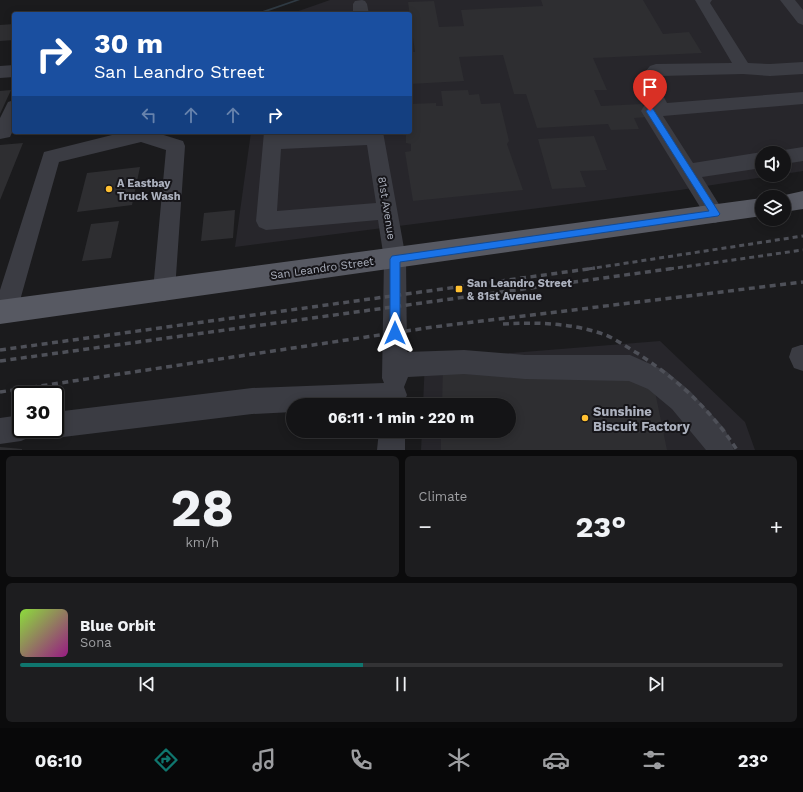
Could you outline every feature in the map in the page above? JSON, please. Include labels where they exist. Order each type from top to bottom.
[{"type":"main road","points":[[791,202],[803,200]]},
{"type":"main road","name":"San Leandro Street","points":[[3,312],[755,208]]},
{"type":"street","points":[[705,0],[702,1],[743,68]]},
{"type":"street","points":[[787,0],[803,20]]},
{"type":"street","points":[[662,110],[649,86],[648,78],[656,70],[743,68],[770,70],[803,68]]},
{"type":"street","points":[[0,72],[12,71]]},
{"type":"street","points":[[715,214],[650,111],[803,98]]},
{"type":"street","points":[[0,132],[3,132],[12,111]]},
{"type":"street","points":[[3,312],[51,157],[140,135],[176,146],[164,290]]},
{"type":"street","points":[[374,135],[273,137],[266,221],[387,211]]},
{"type":"street","name":"81st Avenue","points":[[374,135],[395,259],[394,398]]},
{"type":"street","points":[[791,156],[803,154]]},
{"type":"street","points":[[688,172],[755,161]]},
{"type":"street","points":[[395,365],[464,362],[525,367],[630,368],[657,380],[680,400],[715,439],[720,450]]},
{"type":"street","points":[[64,424],[252,401],[286,401]]},
{"type":"street","points":[[0,431],[12,429]]},
{"type":"street","points":[[391,450],[392,438]]},
{"type":"shaded area","points":[[330,0],[803,0],[803,171],[791,173],[791,146],[755,146],[755,178],[680,190],[235,247],[251,134],[412,134],[412,12],[296,12]]},
{"type":"shaded area","points":[[660,341],[745,422],[755,450],[421,450],[422,438],[516,438],[516,398],[423,398],[425,360]]},
{"type":"building","points":[[541,0],[643,0],[663,34],[689,32],[702,53],[593,58],[607,90],[594,90],[601,106],[642,104],[648,117],[634,118],[639,129],[611,130],[608,124],[537,128],[526,94],[514,94],[503,55],[459,57],[464,81],[412,84],[412,52],[415,52],[412,31],[412,12],[409,12],[408,2],[434,1],[439,27],[464,26],[461,10],[543,6]]},
{"type":"building","points":[[12,24],[12,40],[0,41],[0,25]]},
{"type":"building","points":[[11,90],[0,114],[0,91]]},
{"type":"building","points":[[468,90],[469,95],[479,94],[481,104],[500,103],[509,141],[507,144],[523,190],[413,201],[405,152],[411,151],[411,144],[406,143],[406,134],[412,134],[412,104],[436,103],[436,106],[443,106],[441,91]]},
{"type":"building","points":[[594,136],[607,170],[580,171],[586,187],[552,189],[538,139]]},
{"type":"building","points":[[23,143],[0,200],[0,145]]},
{"type":"building","name":"A Eastbay Truck Wash","points":[[140,167],[132,205],[77,212],[87,173]]},
{"type":"building","points":[[235,210],[233,238],[201,241],[204,213]]},
{"type":"building","points":[[119,221],[111,258],[82,261],[91,224]]},
{"type":"building","name":"Sunshine Biscuit Factory","points":[[443,367],[653,382],[667,450],[441,450],[441,438],[516,438],[516,398],[442,398]]},
{"type":"building","points":[[0,447],[22,449],[22,450],[0,450]]},
{"type":"waterway","points":[[262,12],[298,0]]},
{"type":"railway","points":[[590,269],[803,236]]},
{"type":"railway","points":[[669,269],[803,250]]},
{"type":"railway","points":[[590,269],[595,268]]},
{"type":"railway","points":[[0,361],[676,268]]},
{"type":"railway","points":[[0,350],[590,269]]},
{"type":"railway","points":[[0,392],[433,327],[803,282]]},
{"type":"railway","points":[[503,324],[540,323],[564,325],[588,330],[614,339],[652,363],[692,396],[727,435],[737,450]]},
{"type":"place","name":"A Eastbay Truck Wash","points":[[109,189]]},
{"type":"place","name":"San Leandro Street & 81st Avenue","points":[[459,289]]},
{"type":"place","name":"Sunshine Biscuit Factory","points":[[585,418]]},
{"type":"route","points":[[395,333],[395,259],[715,214],[650,111]]}]
